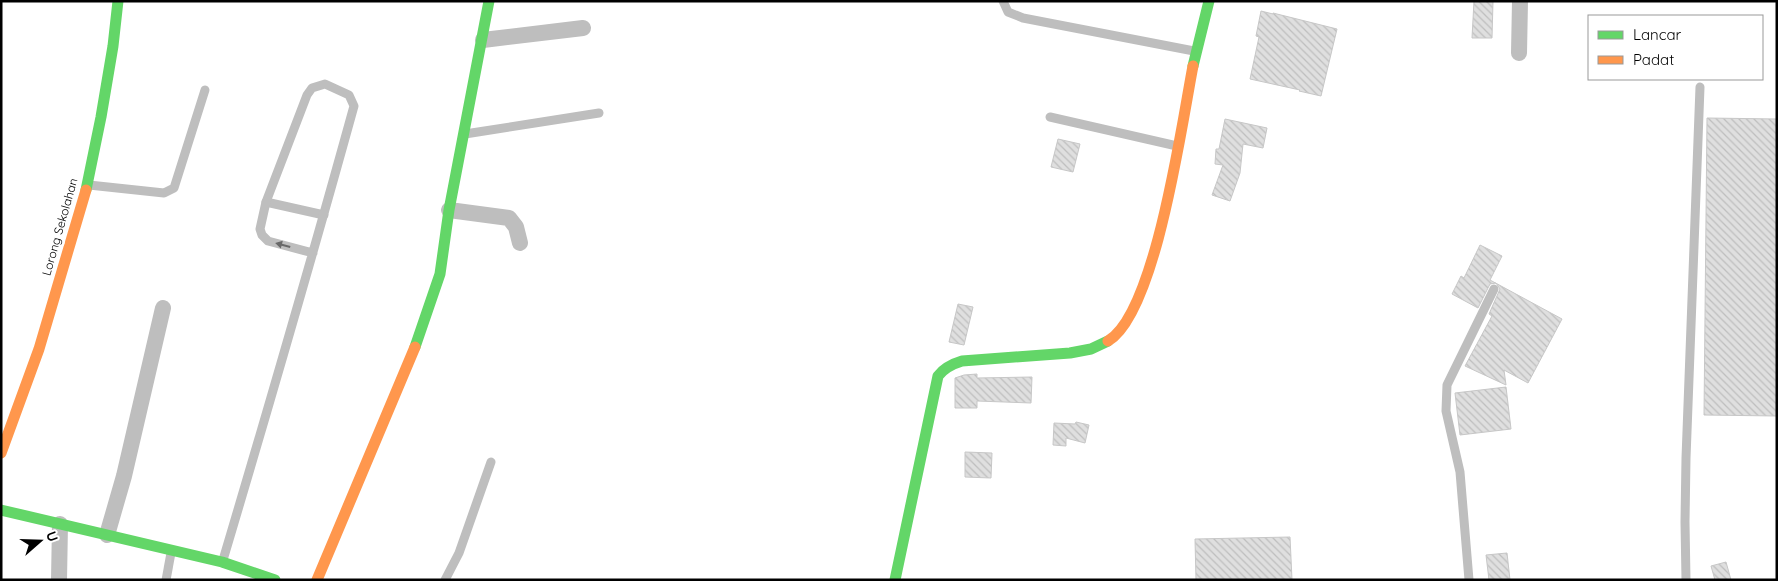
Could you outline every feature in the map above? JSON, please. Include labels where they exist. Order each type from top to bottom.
[{"type":"main road","name":"Lorong Sekolahan","points":[[1,453],[39,348],[87,185],[113,46],[118,1]]},
{"type":"main road","points":[[317,580],[419,337],[440,274],[449,210],[489,1]]},
{"type":"main road","points":[[895,580],[938,376],[942,370],[962,361],[1065,354],[1086,350],[1113,339],[1124,329],[1136,306],[1157,244],[1196,51],[1209,1]]},
{"type":"main road","points":[[1,510],[222,562],[275,580]]},
{"type":"street","points":[[1519,53],[1520,1]]},
{"type":"street","points":[[482,40],[583,28]]},
{"type":"street","points":[[449,210],[509,218],[516,227],[520,243]]},
{"type":"street","points":[[107,535],[124,476],[163,308]]},
{"type":"street","points":[[58,580],[60,524]]},
{"type":"lane","points":[[1003,1],[1008,12],[1023,18],[1196,51]]},
{"type":"lane","points":[[222,562],[292,331],[354,106],[350,95],[325,84],[312,88],[307,95],[266,202],[260,229],[264,239],[268,241],[313,253]]},
{"type":"lane","points":[[1686,580],[1686,458],[1700,87]]},
{"type":"lane","points":[[87,185],[164,193],[174,188],[205,90]]},
{"type":"lane","points":[[465,134],[599,113]]},
{"type":"lane","points":[[1050,118],[1177,146]]},
{"type":"lane","points":[[266,202],[324,215]]},
{"type":"lane","points":[[1469,580],[1460,472],[1446,411],[1447,385],[1494,290]]},
{"type":"lane","points":[[446,580],[459,554],[491,462]]},
{"type":"lane","points":[[166,580],[172,550]]},
{"type":"building","points":[[1474,1],[1493,1],[1492,38],[1472,38]]},
{"type":"building","points":[[1261,11],[1337,29],[1321,96],[1250,79],[1259,37],[1256,36]]},
{"type":"building","points":[[1707,118],[1777,119],[1777,416],[1704,415]]},
{"type":"building","points":[[1225,119],[1267,128],[1263,148],[1243,144],[1240,173],[1230,201],[1212,195],[1223,165],[1215,164],[1216,149],[1219,149]]},
{"type":"building","points":[[1058,139],[1080,144],[1073,172],[1051,167]]},
{"type":"building","points":[[1480,245],[1502,256],[1490,280],[1496,283],[1490,284],[1478,308],[1452,294],[1461,276],[1464,278]]},
{"type":"building","points":[[1496,283],[1562,319],[1528,383],[1504,370],[1506,385],[1465,366],[1492,316],[1489,314],[1500,289]]},
{"type":"building","points":[[958,304],[973,307],[964,345],[949,342]]},
{"type":"building","points":[[977,374],[977,378],[1032,377],[1031,403],[977,401],[977,408],[955,408],[955,378]]},
{"type":"building","points":[[1506,387],[1511,429],[1460,435],[1455,393]]},
{"type":"building","points":[[1076,422],[1089,425],[1085,443],[1066,438],[1066,446],[1053,445],[1054,423],[1075,424]]},
{"type":"building","points":[[965,452],[992,453],[991,478],[965,477]]},
{"type":"building","points":[[1290,537],[1292,580],[1196,580],[1195,539]]},
{"type":"building","points":[[1507,553],[1510,580],[1489,580],[1486,555]]},
{"type":"building","points":[[1726,562],[1731,580],[1715,580],[1711,566]]},
{"type":"traffic: fast","points":[[86,190],[101,117],[113,46],[118,1]]},
{"type":"traffic: fast","points":[[415,347],[440,274],[449,210],[489,1]]},
{"type":"traffic: fast","points":[[1193,66],[1209,1]]},
{"type":"traffic: fast","points":[[895,580],[940,373],[955,363],[962,361],[1070,353],[1091,349],[1108,341]]},
{"type":"traffic: fast","points":[[1,510],[222,562],[275,580]]},
{"type":"traffic: slow","points":[[1108,341],[1125,323],[1140,294],[1153,256],[1174,170],[1193,66]]},
{"type":"traffic: slow","points":[[1,453],[39,349],[86,190]]},
{"type":"traffic: slow","points":[[317,580],[415,347]]}]
